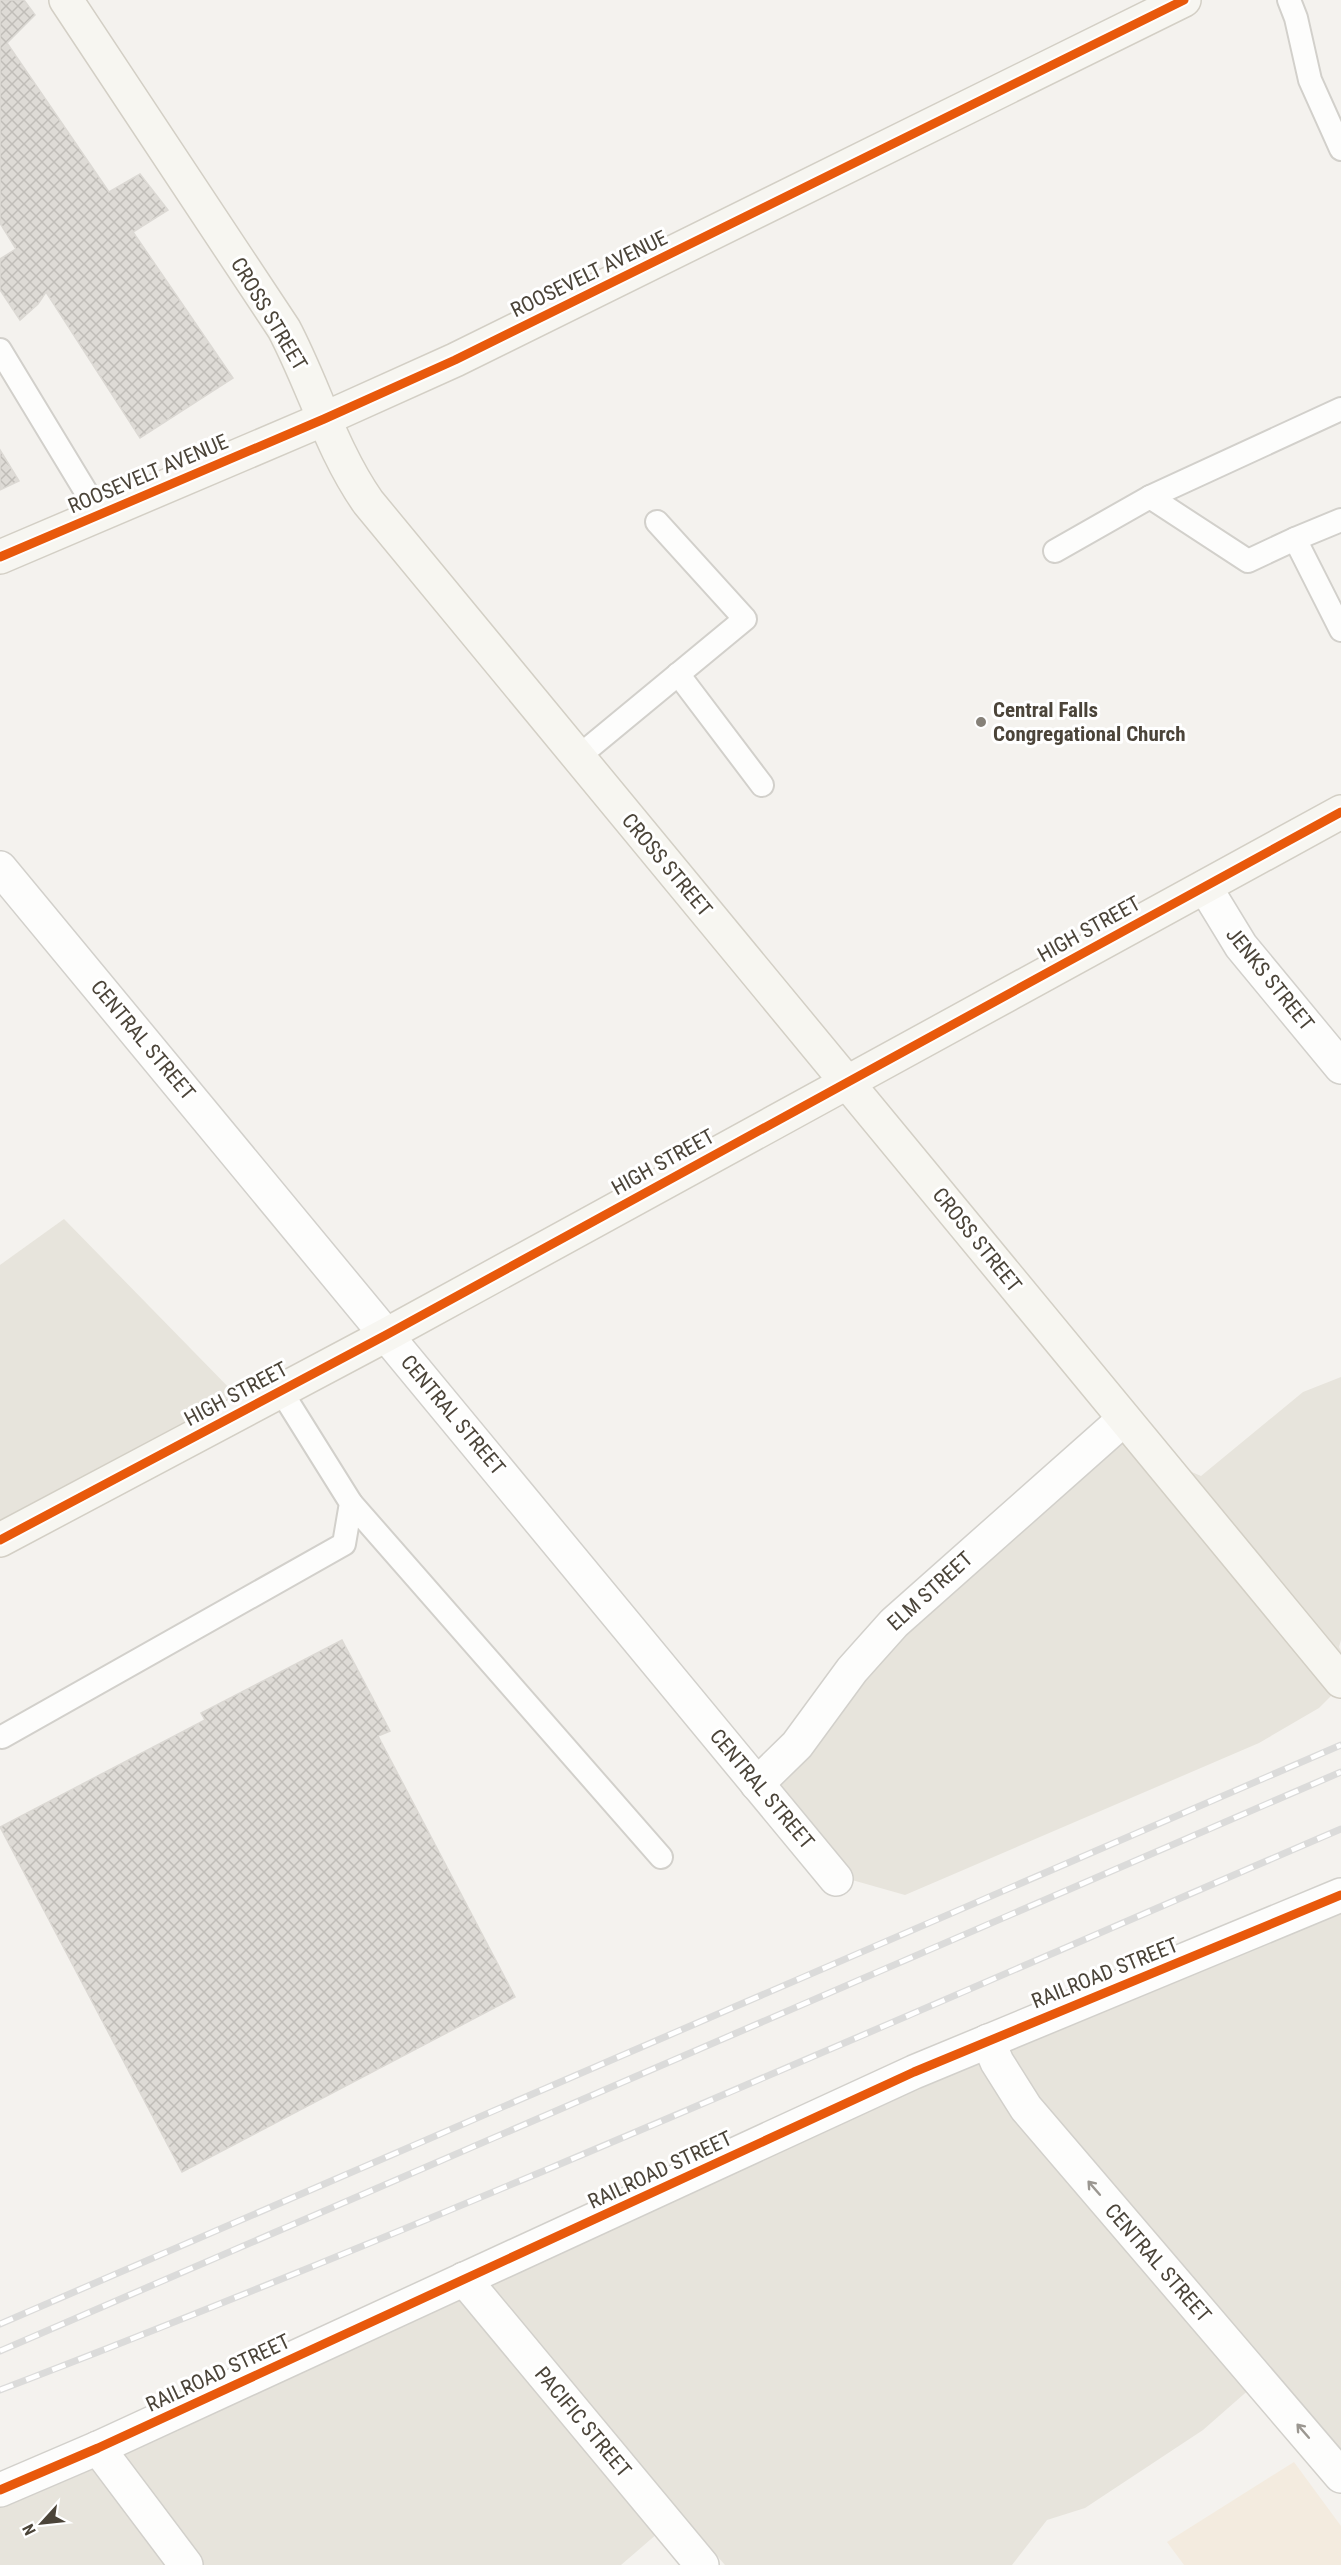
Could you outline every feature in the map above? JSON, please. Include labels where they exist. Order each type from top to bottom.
[{"type":"main road","name":"CROSS STREET","points":[[66,0],[284,329],[299,358],[349,475],[368,502],[1341,1681]]},
{"type":"main road","name":"ROOSEVELT AVENUE","points":[[0,557],[324,419],[465,355],[1184,0]]},
{"type":"main road","name":"HIGH STREET","points":[[0,1540],[387,1335],[1341,812]]},
{"type":"street","name":"CENTRAL STREET","points":[[0,868],[836,1879]]},
{"type":"street","name":"JENKS STREET","points":[[1205,887],[1241,946],[1341,1067]]},
{"type":"street","name":"ELM STREET","points":[[757,1784],[796,1745],[852,1670],[894,1623],[1124,1419]]},
{"type":"street","name":"RAILROAD STREET","points":[[0,2490],[98,2448],[914,2072],[1341,1895]]},
{"type":"street","name":"CENTRAL STREET","points":[[988,2041],[997,2062],[1026,2108],[1341,2476]]},
{"type":"street","name":"PACIFIC STREET","points":[[464,2279],[702,2565]]},
{"type":"street","points":[[98,2448],[186,2565]]},
{"type":"lane","points":[[1289,0],[1296,18],[1310,80],[1341,149]]},
{"type":"lane","points":[[0,350],[100,514]]},
{"type":"lane","points":[[1055,551],[1150,498],[1341,409]]},
{"type":"lane","points":[[1150,498],[1248,561],[1341,520]]},
{"type":"lane","points":[[578,757],[745,619],[657,522]]},
{"type":"lane","points":[[1295,539],[1341,630]]},
{"type":"lane","points":[[678,674],[762,785]]},
{"type":"lane","points":[[281,1391],[351,1503],[662,1857]]},
{"type":"lane","points":[[2,1737],[344,1544],[351,1503]]},
{"type":"shaded area","points":[[64,1219],[236,1395],[232,1400],[0,1525],[0,1265]]},
{"type":"shaded area","points":[[1341,1377],[1341,1640],[1339,1647],[1341,1686],[1319,1708],[1259,1743],[905,1895],[845,1878],[766,1775],[770,1762],[1133,1415],[1187,1470],[1201,1476],[1303,1392]]},
{"type":"shaded area","points":[[1341,1886],[1341,2452],[1268,2373],[1203,2430],[1085,2508],[1047,2520],[1012,2565],[725,2565],[680,2514],[621,2565],[0,2565],[0,2489]]},
{"type":"shaded area","points":[[1294,2462],[1341,2526],[1341,2565],[1184,2565],[1167,2542]]},
{"type":"building","points":[[0,0],[24,0],[35,15],[7,43],[109,192],[140,174],[168,210],[133,232],[233,378],[140,438],[46,292],[38,304],[20,320],[0,290],[0,259],[16,249],[0,223]]},
{"type":"building","points":[[0,450],[19,481],[0,490]]},
{"type":"building","points":[[342,1640],[390,1731],[378,1736],[515,1997],[182,2172],[0,1827],[205,1720],[201,1713]]},
{"type":"railway","points":[[0,2324],[1341,1745]]},
{"type":"railway","points":[[0,2351],[1341,1772]]},
{"type":"railway","points":[[0,2390],[506,2187],[1341,1829]]},
{"type":"cycle path","points":[[0,557],[324,419],[455,360],[1184,0]]},
{"type":"cycle path","points":[[0,1540],[386,1335],[1341,812]]},
{"type":"cycle path","points":[[0,2490],[98,2448],[914,2072],[1341,1895]]},
{"type":"place","name":"Central Falls Congregational Church","points":[[981,722]]}]
